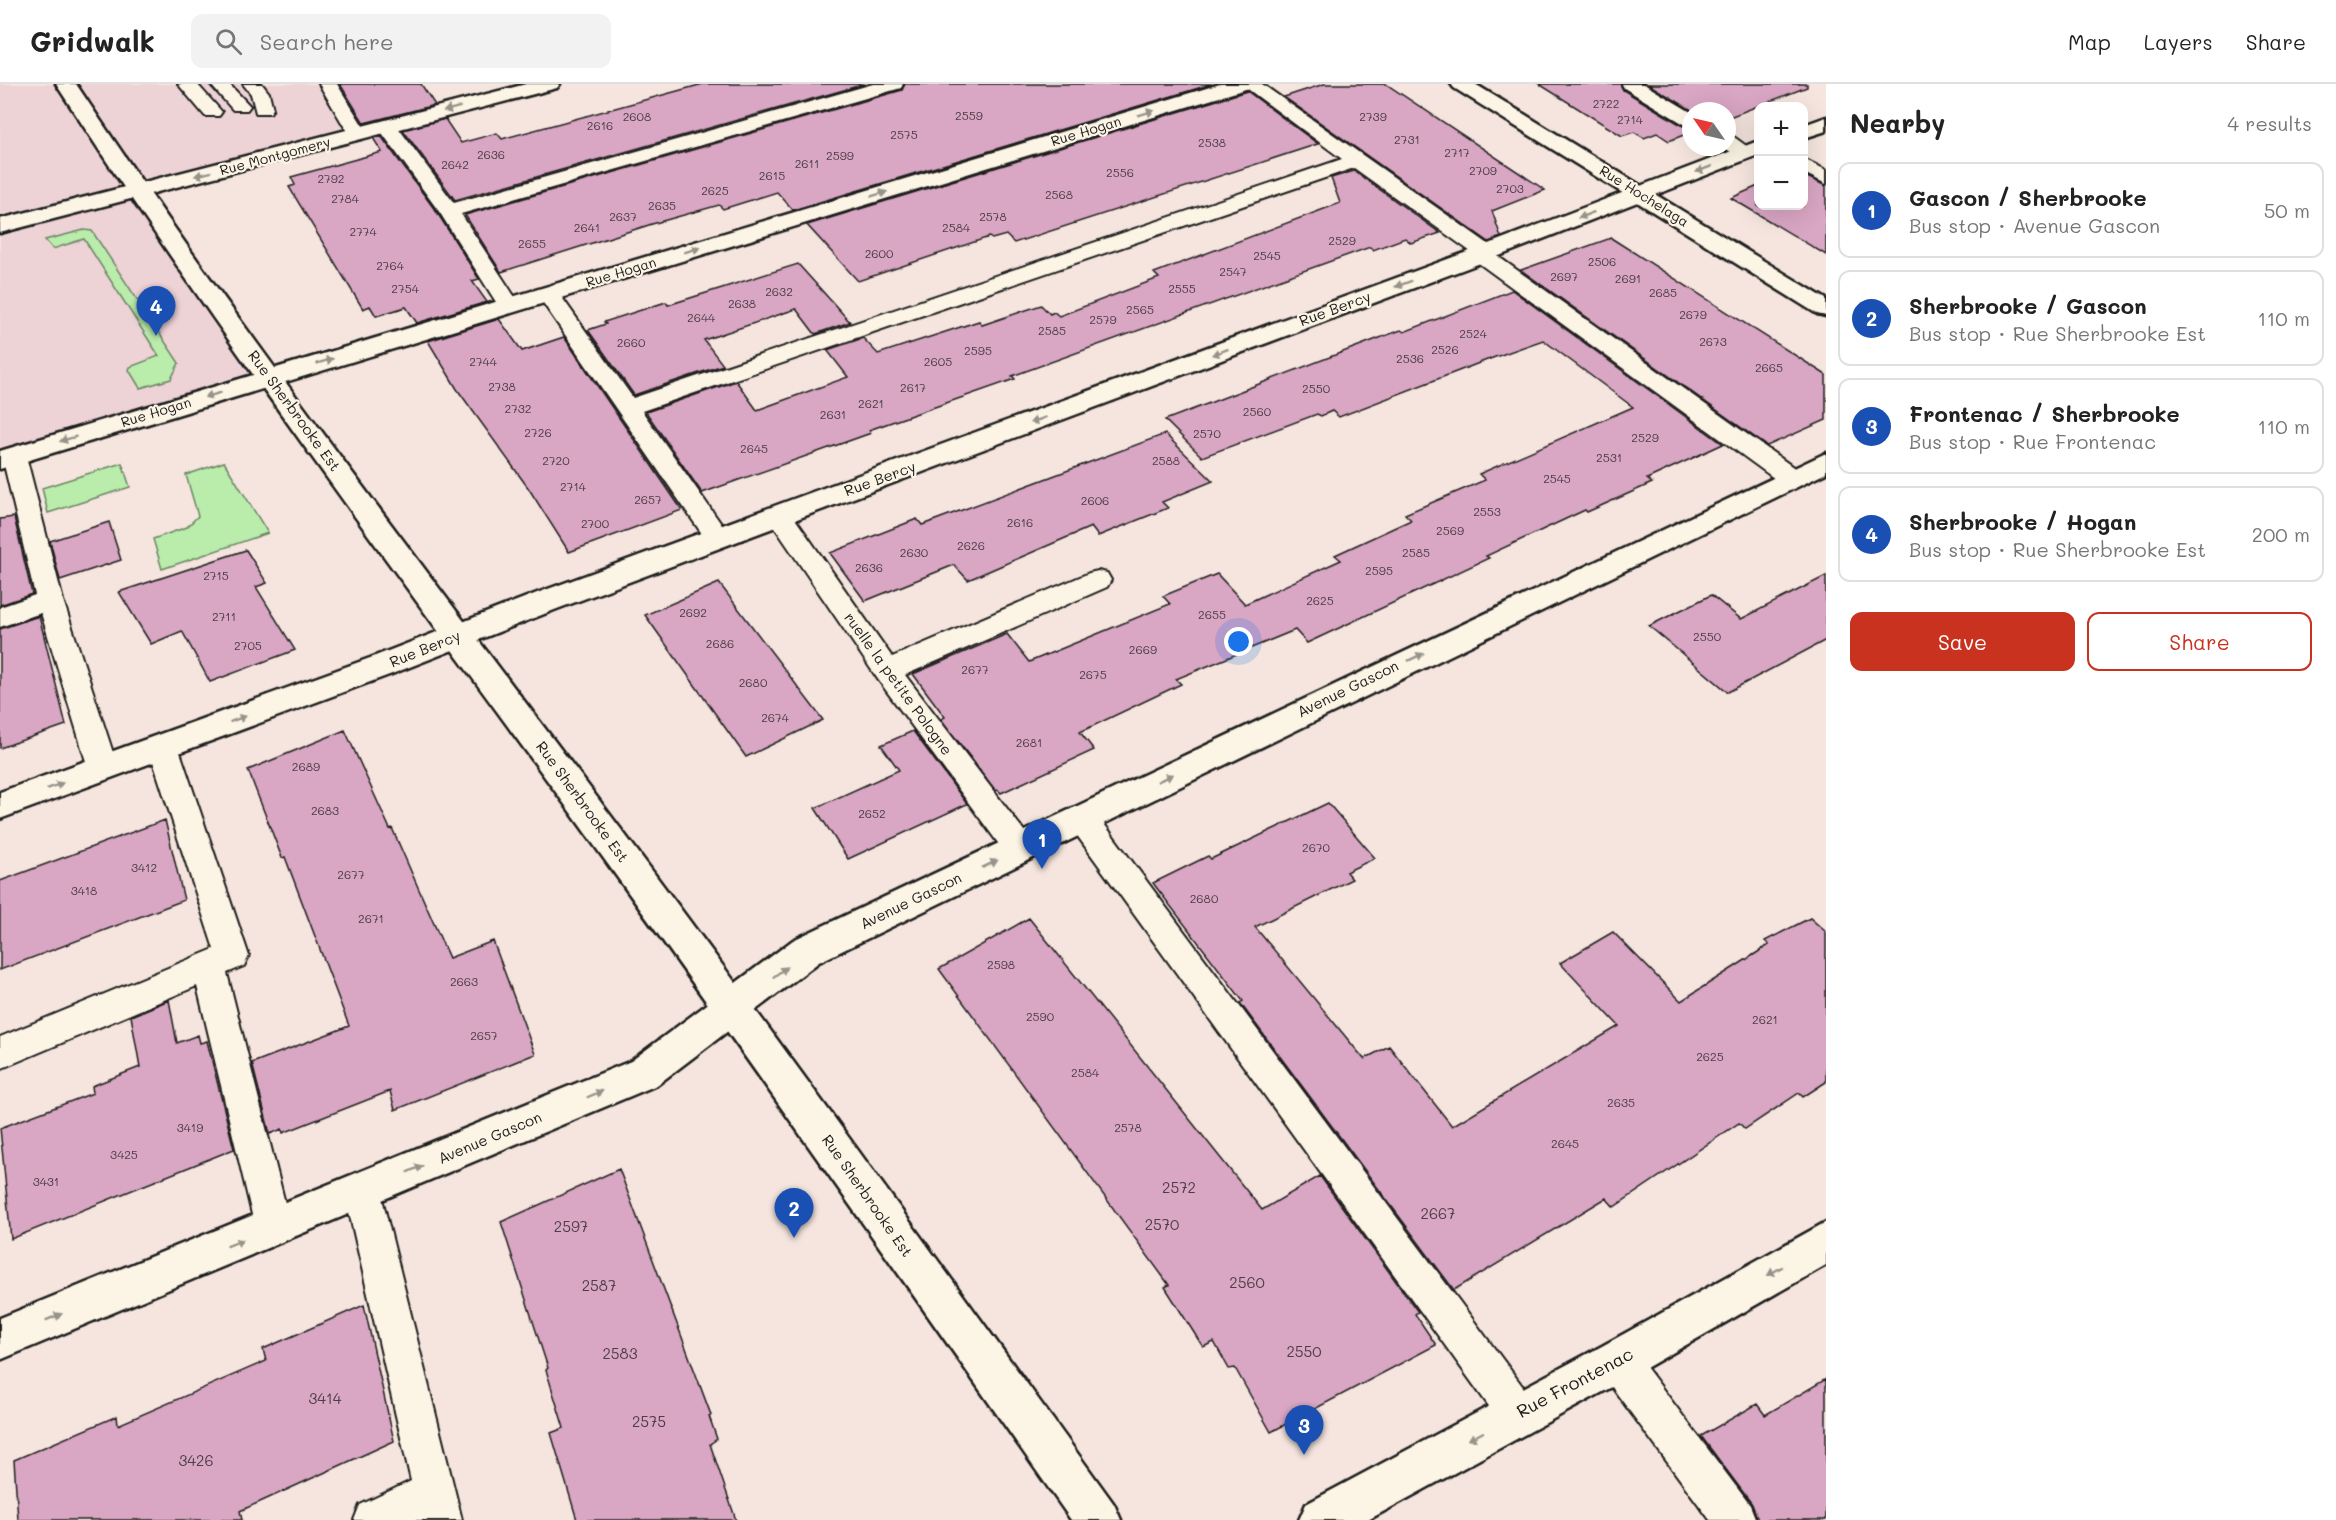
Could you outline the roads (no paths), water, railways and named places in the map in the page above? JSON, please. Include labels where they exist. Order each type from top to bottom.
[{"type":"street","name":"Rue Sherbrooke Est","points":[[66,84],[136,191],[269,378],[733,1007],[1098,1520]]},
{"type":"street","name":"Rue Montgomery","points":[[0,226],[550,84]]},
{"type":"street","name":"Rue Hogan","points":[[7,458],[1242,84]]},
{"type":"street","name":"Rue Hochelaga","points":[[1461,84],[1826,309]]},
{"type":"street","points":[[1808,130],[1826,123]]},
{"type":"street","name":"Rue Bercy","points":[[0,806],[1484,254],[1752,151]]},
{"type":"street","name":"Avenue Gascon","points":[[0,1339],[644,1073],[806,951],[1826,462]]},
{"type":"street","name":"Rue Frontenac","points":[[1322,1520],[1617,1361],[1826,1242]]},
{"type":"lane","points":[[187,84],[212,112]]},
{"type":"lane","points":[[219,84],[240,106]]},
{"type":"lane","points":[[252,84],[260,93],[263,109]]},
{"type":"lane","points":[[328,84],[358,134]]},
{"type":"lane","points":[[449,211],[894,84]]},
{"type":"lane","points":[[1250,84],[1358,160],[1791,478]]},
{"type":"lane","points":[[1631,84],[1682,115]]},
{"type":"lane","points":[[387,126],[449,211],[509,305]]},
{"type":"lane","points":[[1736,145],[1752,151]]},
{"type":"lane","points":[[628,408],[1358,160]]},
{"type":"lane","points":[[1808,168],[1826,178]]},
{"type":"lane","points":[[548,294],[718,538]]},
{"type":"lane","points":[[7,458],[103,768]]},
{"type":"lane","name":"ruelle la petite Pologne","points":[[780,516],[887,671],[1020,849]]},
{"type":"lane","points":[[887,671],[1098,580]]},
{"type":"lane","points":[[0,617],[50,600]]},
{"type":"lane","points":[[0,1053],[233,956],[163,746]]},
{"type":"lane","points":[[1082,818],[1518,1413]]},
{"type":"lane","points":[[209,966],[273,1227]]},
{"type":"lane","points":[[362,1191],[437,1506],[375,1520]]},
{"type":"lane","points":[[1617,1361],[1735,1520]]},
{"type":"place","name":"Sherbrooke / Hogan","points":[[156,336]]},
{"type":"place","name":"Gascon / Sherbrooke","points":[[1042,869]]},
{"type":"place","name":"Sherbrooke / Gascon","points":[[794,1238]]},
{"type":"place","name":"Frontenac / Sherbrooke","points":[[1304,1455]]}]
